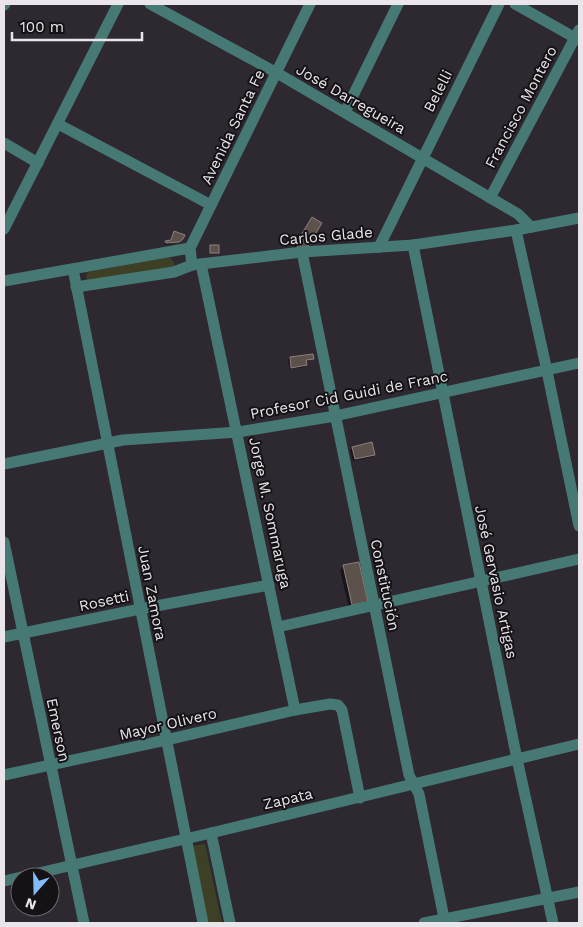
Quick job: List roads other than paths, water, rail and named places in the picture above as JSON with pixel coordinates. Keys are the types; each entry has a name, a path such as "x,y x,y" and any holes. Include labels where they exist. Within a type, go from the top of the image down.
{"street":[{"path":"4,229 118,4"},
{"name":"José Darregueira","path":"150,4 345,112 518,214 531,227"},
{"name":"Avenida Santa Fe","path":"190,248 310,4"},
{"path":"345,112 398,4"},
{"name":"Belelli","path":"379,247 499,4"},
{"path":"515,4 578,36"},
{"name":"Francisco Montero","path":"490,198 578,36"},
{"path":"58,124 211,205"},
{"path":"4,143 38,163"},
{"name":"Carlos Glade","path":"76,287 174,272 197,264 302,252 413,245 516,230 579,218"},
{"path":"516,230 548,370 579,526"},
{"name":"José Gervasio Artigas","path":"413,245 517,759 553,923"},
{"path":"4,281 190,248 197,264"},
{"name":"Constitución","path":"302,252 409,775 419,794 444,921"},
{"name":"Jorge M. Sommaruga","path":"197,264 238,432 295,710"},
{"name":"Juan Zamora","path":"73,269 203,923"},
{"name":"Profesor Cid Guidi de Franc","path":"4,464 135,438 238,432 335,416 579,364"},
{"name":"Emerson","path":"4,542 84,923"},
{"path":"278,627 579,558"},
{"name":"Rosetti","path":"4,638 140,609 269,585"},
{"name":"Mayor Olivero","path":"4,775 295,710 330,704 338,705 342,710 360,798"},
{"name":"Zapata","path":"4,880 186,838 211,834 579,744"},
{"path":"211,834 230,923"},
{"path":"424,923 444,921 579,892"}]}
